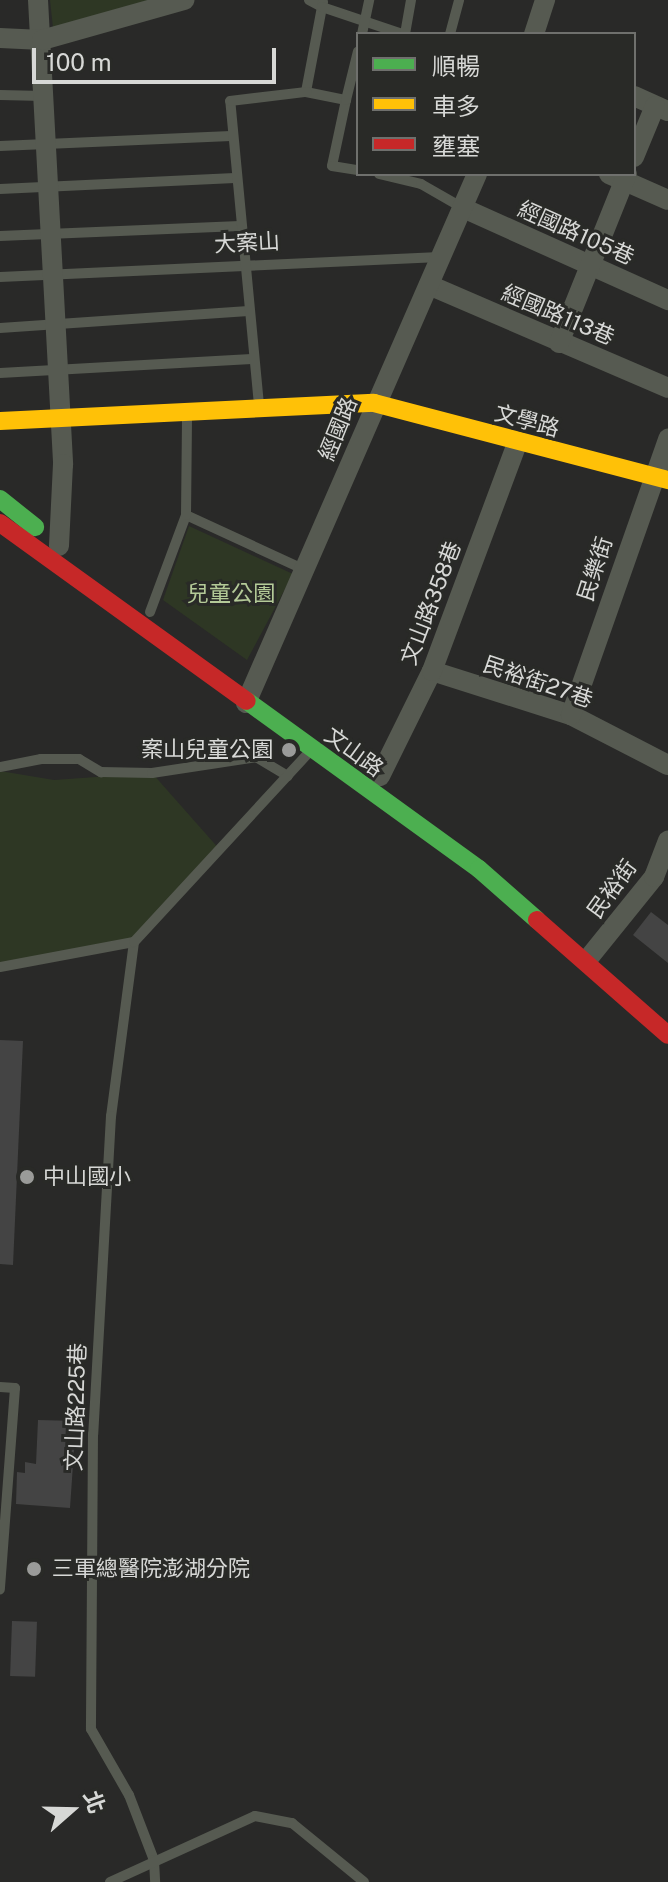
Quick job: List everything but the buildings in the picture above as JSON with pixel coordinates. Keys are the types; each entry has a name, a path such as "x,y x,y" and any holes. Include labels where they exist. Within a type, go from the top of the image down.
{"main road":[{"path":"0,421 374,403"},
{"name":"文學路","path":"374,403 517,444 659,479"},
{"name":"文山路","path":"0,499 54,554 252,696 380,776 552,906"},
{"name":"文山路","path":"0,523 150,612 252,696 311,750 596,950 668,1035"},
{"path":"645,988 668,1009"}],"street":[{"path":"38,0 60,418 54,554"},
{"path":"0,38 42,40 184,0"},
{"path":"535,32 545,0"},
{"path":"636,97 662,108 636,154"},
{"name":"經國路","path":"252,696 307,571 374,403 476,176"},
{"path":"559,343 591,266 620,176 668,200"},
{"name":"經國路105巷","path":"463,208 668,300"},
{"name":"經國路113巷","path":"429,285 668,388"},
{"name":"民樂街","path":"571,715 659,479 668,439"},
{"name":"文山路358巷","path":"380,776 432,671 517,444"},
{"name":"民裕街27巷","path":"432,671 571,715 668,765"},
{"name":"民裕街","path":"596,950 661,881 668,841"}],"lane":[{"path":"309,0 322,3 364,29 388,32"},
{"path":"364,29 369,0"},
{"path":"404,32 411,0"},
{"path":"451,32 459,0"},
{"path":"306,92 322,3"},
{"path":"356,59 332,166 356,170"},
{"path":"260,410 252,359 230,101 306,92 346,100"},
{"path":"0,95 44,96"},
{"path":"0,146 231,136"},
{"path":"396,176 422,179 463,208"},
{"path":"0,189 235,178"},
{"path":"0,236 240,226"},
{"name":"大案山","path":"0,277 442,257"},
{"path":"0,328 248,311"},
{"path":"0,373 252,359"},
{"path":"150,612 186,515 187,413"},
{"path":"186,515 307,571"},
{"path":"0,967 134,942 311,750"},
{"path":"0,767 41,759 79,759 101,772 152,773 256,757 288,776"},
{"name":"文山路225巷","path":"134,942 111,1116 93,1434 91,1729 129,1795 154,1860 155,1882"},
{"path":"0,1387 15,1388 3,1503 0,1589"},
{"path":"110,1882 255,1816 292,1823 364,1882"}],"green space":[{"path":"50,0 153,0 53,28"},
{"name":"兒童公園","path":"189,526 293,574 247,660 163,600"},
{"path":"0,771 54,780 152,773 221,851 134,942 0,968"}],"traffic: fast":[{"path":"0,499 35,527"},
{"path":"247,701 479,869 537,920"}],"traffic: slow":[{"path":"0,421 374,403 668,480"}],"traffic: jam":[{"path":"0,523 247,701"},
{"path":"537,920 668,1035"}],"place":[{"name":"案山兒童公園","path":"289,750"},
{"name":"中山國小","path":"27,1177"},
{"name":"三軍總醫院澎湖分院","path":"34,1569"}]}
